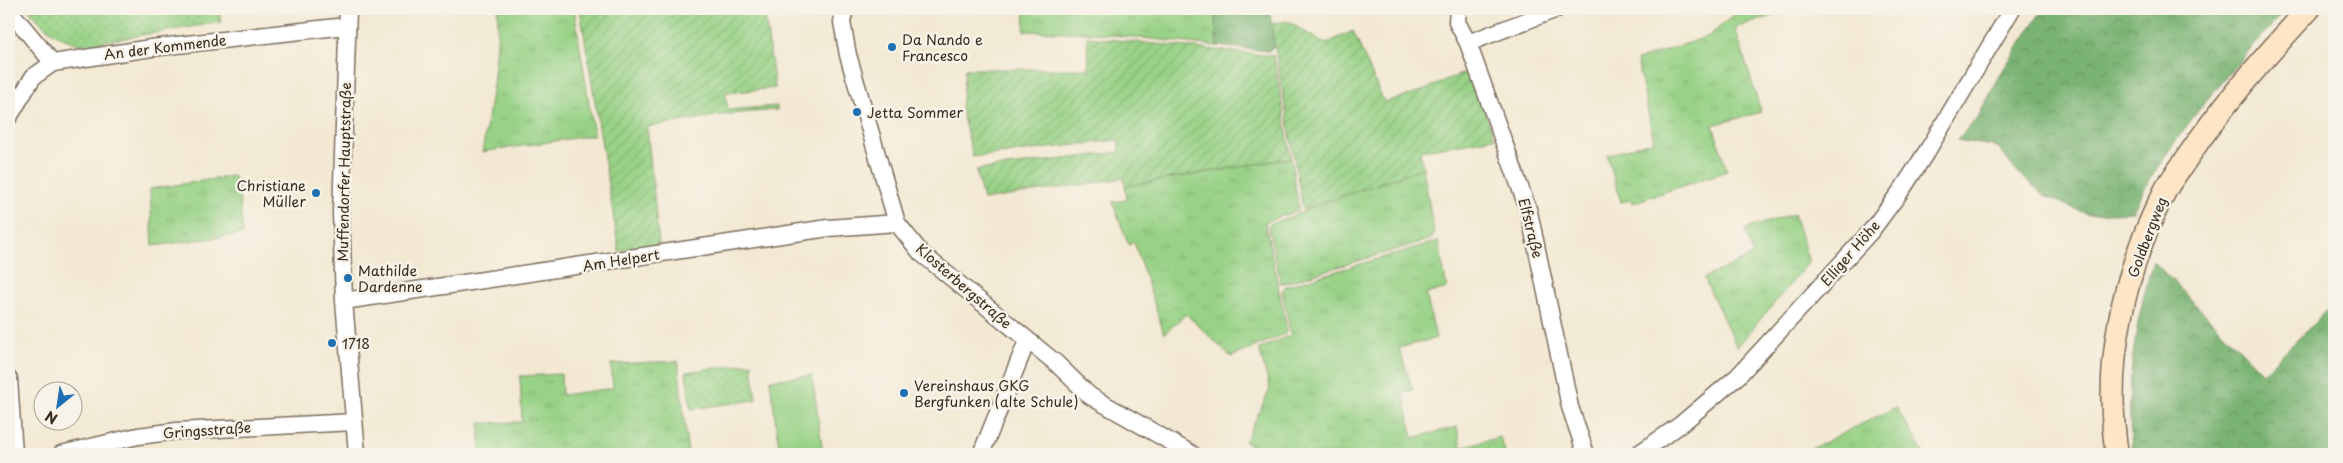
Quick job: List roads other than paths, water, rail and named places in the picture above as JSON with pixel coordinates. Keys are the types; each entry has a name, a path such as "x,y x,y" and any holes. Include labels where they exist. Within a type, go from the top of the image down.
{"street":[{"name":"Muffendorfer Hauptstraße","path":"348,9 341,213 344,301 357,454"},
{"name":"Klosterbergstraße","path":"845,9 842,22 848,55 897,223 922,253 1056,363 1090,396 1192,454"},
{"name":"Elfstraße","path":"1458,9 1457,22 1468,44 1528,212 1570,407 1586,454"},
{"path":"1468,44 1557,9"},
{"name":"Elliger Höhe","path":"1638,454 1680,425 1738,376 1871,231 1904,188 2012,9"},
{"name":"Goldbergweg","path":"2117,454 2113,432 2113,371 2122,304 2142,241 2164,192 2209,125 2309,9"},
{"path":"9,10 53,63 33,77 9,117"},
{"name":"An der Kommende","path":"53,63 151,48 346,26"},
{"name":"Am Helpert","path":"344,301 828,228 897,223"},
{"path":"981,454 1027,341"},
{"path":"9,379 14,454"},
{"name":"Gringsstraße","path":"61,454 138,436 177,431 354,422"}],"place":[{"name":"Da Nando e Francesco","path":"892,47"},
{"name":"Jetta Sommer","path":"857,112"},
{"name":"Christiane Müller","path":"316,193"},
{"name":"Mathilde Dardenne","path":"348,278"},
{"name":"1718","path":"332,343"},
{"name":"Vereinshaus GKG Bergfunken (alte Schule)","path":"904,393"}]}
